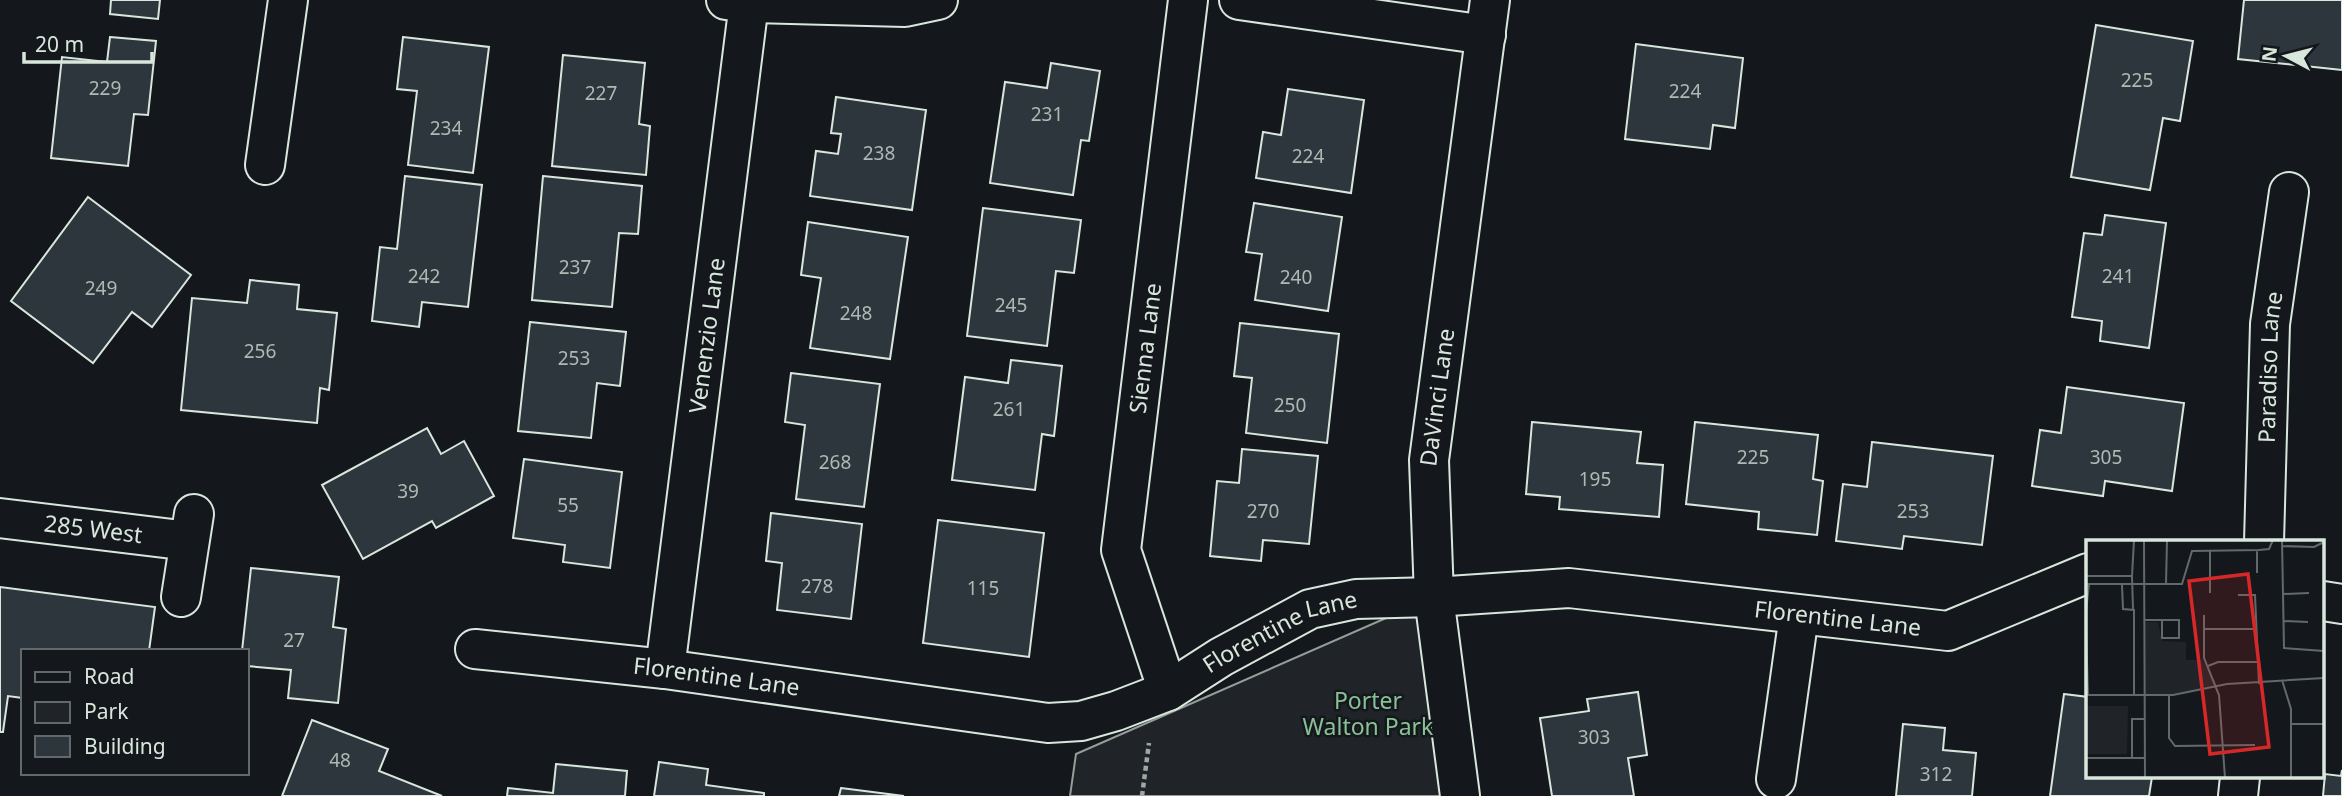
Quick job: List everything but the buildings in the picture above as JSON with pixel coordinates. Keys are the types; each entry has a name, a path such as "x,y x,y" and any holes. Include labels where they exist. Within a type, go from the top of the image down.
{"street":[{"path":"265,165 288,0"},
{"path":"738,1 905,7 938,0"},
{"name":"Sienna Lane","path":"1168,691 1121,550 1188,0"},
{"path":"1239,0 1488,18"},
{"name":"Venenzio Lane","path":"665,669 738,1"},
{"name":"DaVinci Lane","path":"1460,796 1434,597 1429,460 1488,18"},
{"name":"Paradiso Lane","path":"2264,540 2270,324 2289,192"},
{"name":"285 West","path":"0,518 191,528 181,597"},
{"name":"Florentine Lane","path":"475,649 665,669 1048,723 1081,720 1116,711 1168,691 1221,657 1310,609 1356,599 1569,588 1948,631 2086,574"},
{"path":"2324,601 2342,604"},
{"path":"1776,779 1799,615"},
{"path":"2238,796 2240,778"}],"path":[{"path":"1142,796 1149,742"}],"green space":[{"name":"Porter Walton Park","path":"1434,597 1460,796 1070,796 1076,754"}]}
